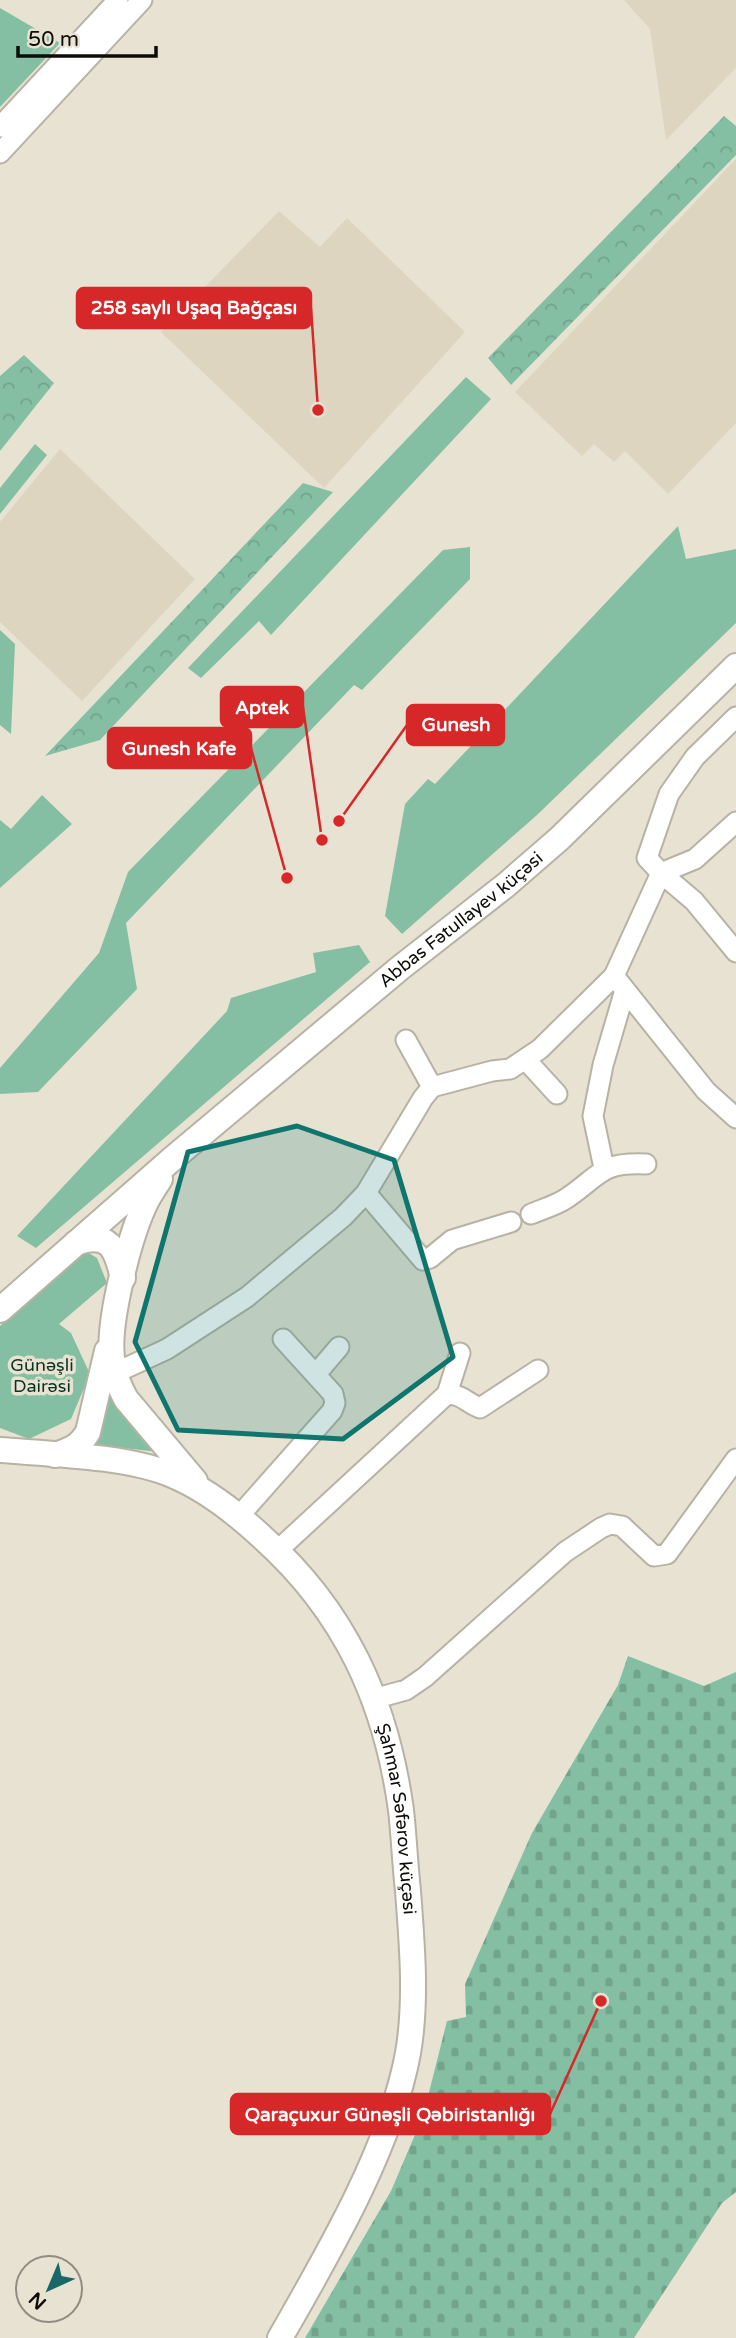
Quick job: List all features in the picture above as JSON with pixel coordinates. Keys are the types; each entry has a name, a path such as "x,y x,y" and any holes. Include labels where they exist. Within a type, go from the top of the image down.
{"main road":[{"name":"Abbas Fətullayev küçəsi","path":"0,1310 171,1160 559,839 736,666"},
{"path":"55,1455 78,1446 88,1432 133,1236 146,1202 171,1160"},
{"path":"76,1243 97,1238 106,1241 118,1257 123,1279"},
{"path":"113,1327 111,1351 116,1373 127,1399 141,1419 205,1491"},
{"name":"Şahmar Səfərov küçəsi","path":"0,1450 147,1467 205,1491 278,1550 313,1589 337,1621 356,1654 373,1699 394,1774 401,1811 412,1990 408,2054 390,2117 369,2167 313,2280 280,2338"}],"street":[{"path":"0,127 118,0"},
{"path":"0,153 142,0"},
{"path":"736,717 695,757 669,794 647,858 694,901 736,952"},
{"path":"604,1168 593,1116 620,983 661,873 695,859 736,821"},
{"path":"116,1373 167,1349 247,1297 343,1217 366,1193 432,1087 492,1070 510,1069 540,1049 620,983"},
{"path":"620,983 706,1091 736,1118"},
{"path":"406,1040 432,1087"},
{"path":"525,1059 557,1094"},
{"path":"531,1214 565,1200 604,1168 624,1163 646,1164"},
{"path":"366,1193 423,1260 430,1258 452,1240 511,1222"},
{"path":"239,1516 332,1411 335,1403 333,1394 283,1339"},
{"path":"316,1374 339,1347"},
{"path":"278,1550 447,1394 460,1353"},
{"path":"447,1394 460,1395 480,1408 538,1370"},
{"path":"373,1699 406,1690 425,1677 565,1552 601,1528 610,1524 622,1526 654,1556 667,1554 736,1459"}],"highlighted area":[{"path":"297,1126 394,1160 453,1357 343,1439 178,1430 135,1342 188,1152"}],"shaded area":[{"path":"624,0 736,0 736,68 666,140 650,29"},
{"path":"736,159 736,423 668,494 625,451 614,462 594,444 582,456 515,392"},
{"path":"279,211 320,247 347,218 465,332 324,488 161,332"},
{"path":"60,449 195,579 82,701 0,622 0,522"}],"green space":[{"path":"0,8 60,43 0,107"},
{"path":"724,116 736,126 736,155 511,385 488,358"},
{"path":"24,355 54,383 0,451 0,376"},
{"path":"466,377 491,399 271,635 259,621 201,678 188,668"},
{"path":"35,444 47,455 0,514 0,488"},
{"path":"303,483 333,492 100,740 45,756"},
{"path":"678,526 686,559 736,549 736,623 537,815 402,934 385,916 405,804 428,779 435,784"},
{"path":"470,547 470,579 362,690 354,685 126,923 137,989 38,1092 0,1094 0,1068 99,953 128,872 443,550"},
{"path":"0,630 15,644 11,734 0,725"},
{"path":"42,795 72,824 0,888 0,820 11,829"},
{"path":"359,945 370,962 36,1248 17,1236 227,1011 231,998 316,972 313,953"},
{"name":"Günəşli Dairəsi","path":"85,1251 97,1258 107,1283 59,1324 71,1333 90,1374 71,1419 29,1439 0,1428 0,1326"},
{"path":"107,1384 129,1421 159,1452 96,1445"},
{"path":"628,1656 704,1686 736,1672 736,2192 722,2203 634,2338 305,2338 391,2191 423,2116 447,2021 466,2017 465,1984 532,1833 618,1685"}],"place":[{"name":"258 saylı Uşaq Bağçası","path":"318,410"},
{"name":"Gunesh","path":"339,821"},
{"name":"Aptek","path":"322,840"},
{"name":"Gunesh Kafe","path":"287,878"},
{"name":"Qaraçuxur Günəşli Qəbiristanlığı","path":"601,2001"}]}
